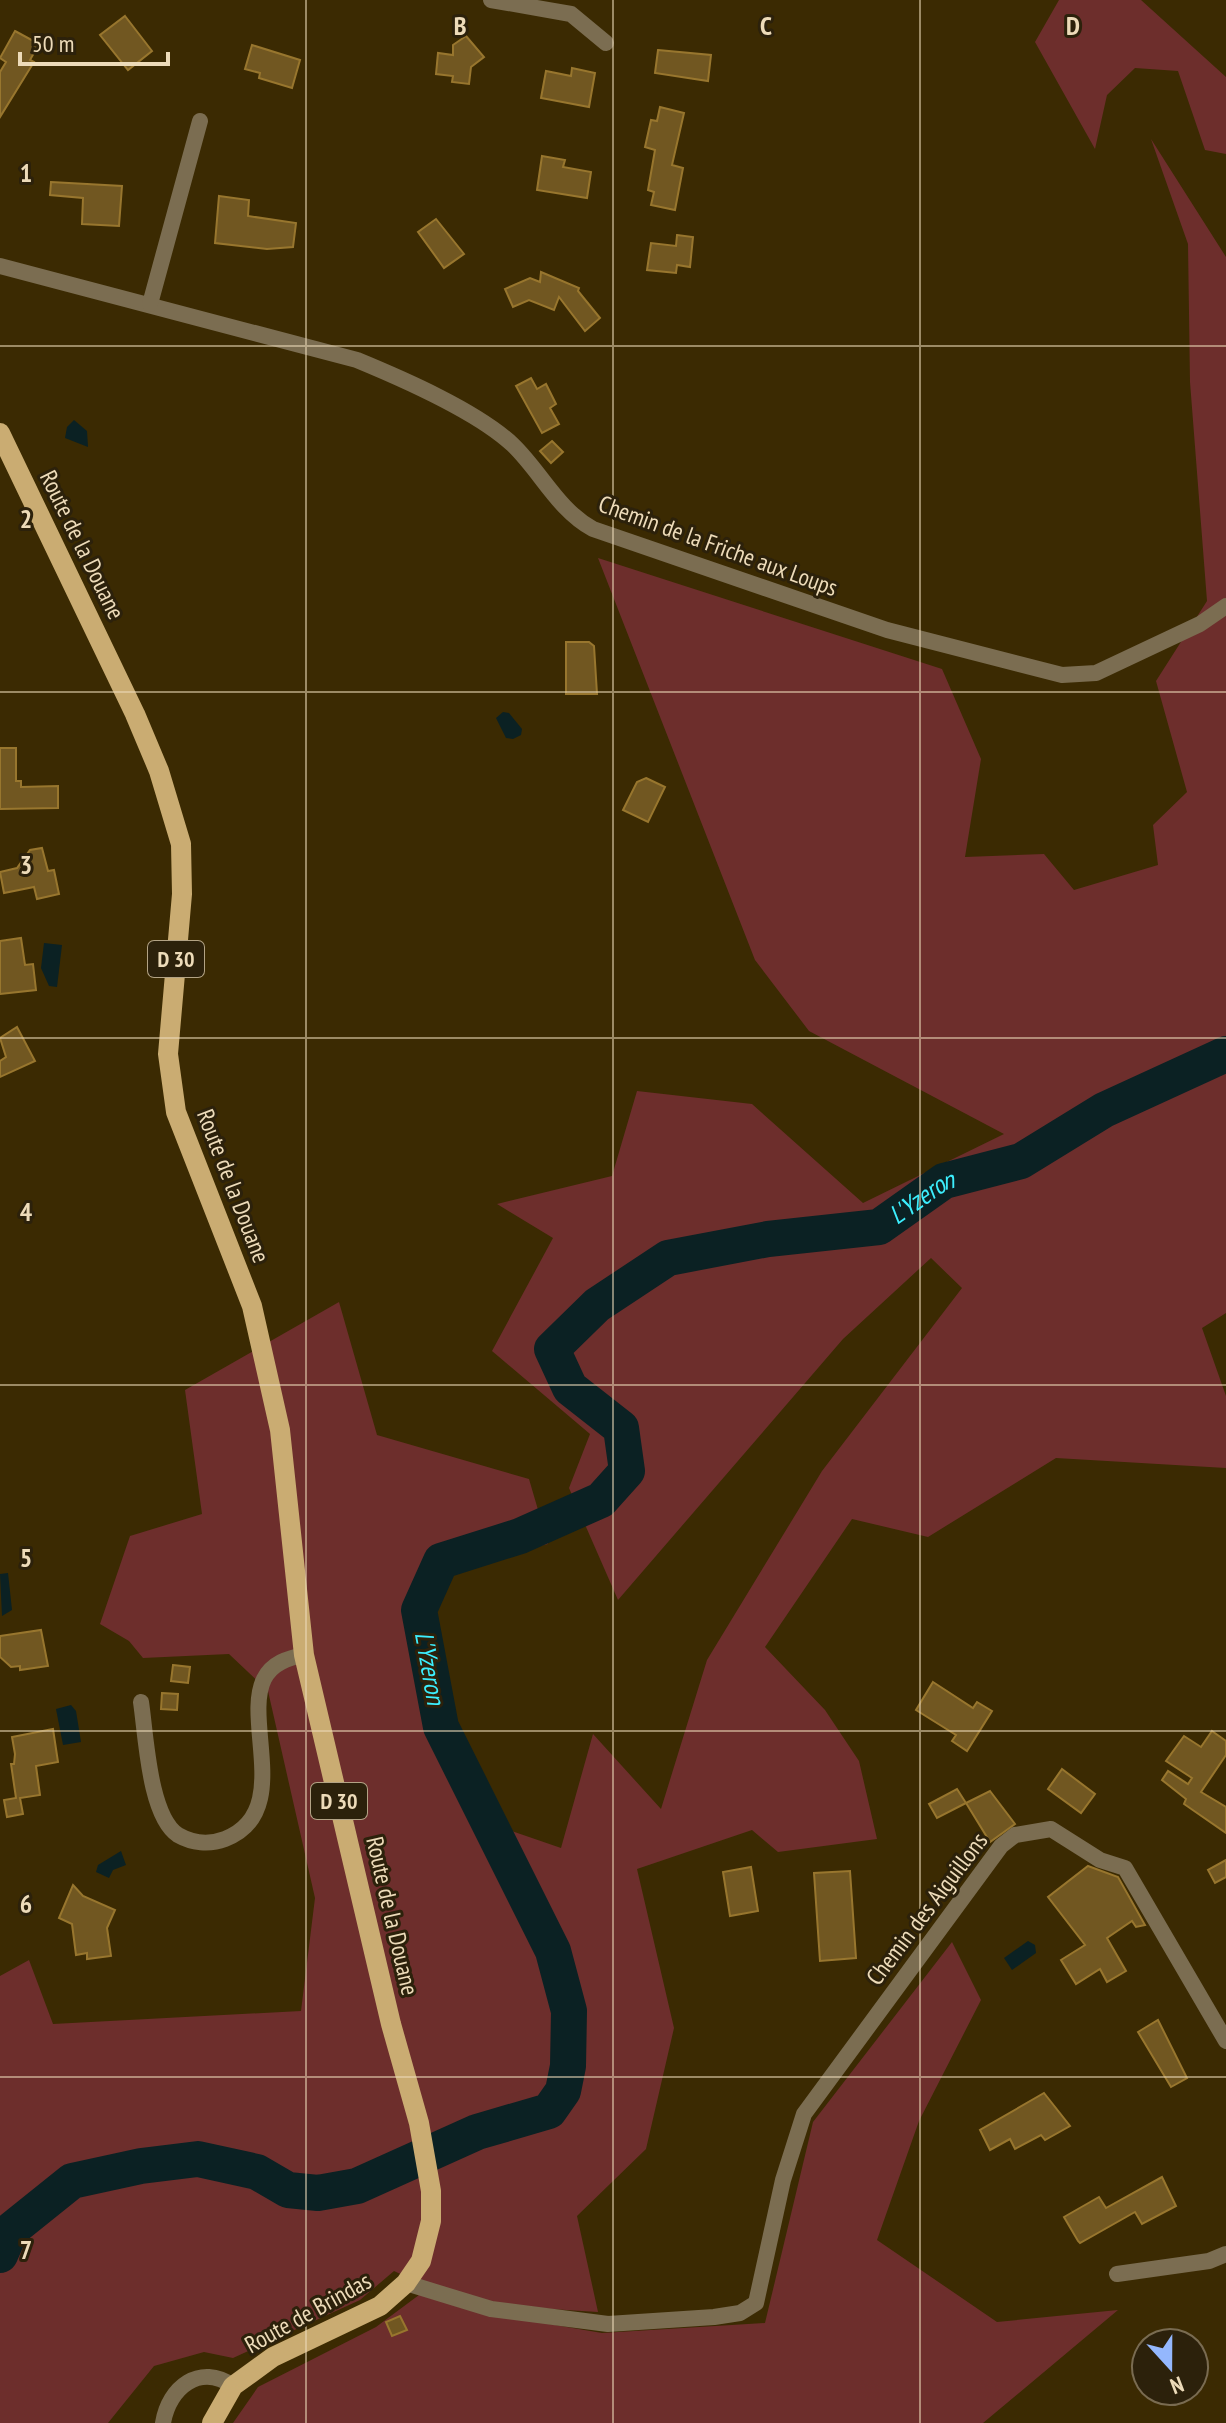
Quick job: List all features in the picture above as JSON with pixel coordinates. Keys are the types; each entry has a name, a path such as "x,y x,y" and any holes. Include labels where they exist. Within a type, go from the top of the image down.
{"main road":[{"name":"Route de la Douane","path":"0,433 135,714 159,771 181,844 182,894 168,1054 176,1112 252,1306 280,1430 304,1655 428,2169 431,2221 421,2261 406,2283"},
{"name":"Route de Brindas","path":"212,2423 233,2386 273,2357 380,2306 406,2283"}],"street":[{"path":"491,0 571,14 606,43"},
{"path":"150,304 200,121"},
{"name":"Chemin de la Friche aux Loups","path":"0,266 336,354 393,375 511,443 576,520 593,529 887,630 1062,675 1084,674 1096,673 1200,624 1226,606"},
{"path":"141,1702 158,1806 170,1830 187,1840 215,1843 242,1833 258,1808 263,1753 260,1703 263,1680 276,1664 304,1655"},
{"name":"Chemin des Aiguillons","path":"406,2283 491,2309 608,2324 714,2317 740,2313 756,2303 783,2180 804,2114 970,1884 1001,1846 1015,1835 1033,1829 1051,1829 1100,1860 1125,1868 1226,2041"},
{"path":"1117,2274 1209,2261 1226,2254"},
{"name":"Route de Brindas","path":"163,2423 170,2395 185,2382 207,2375 233,2386"}],"shaded area":[{"path":"1059,0 1141,0 1226,77 1226,154 1205,150 1178,71 1135,68 1107,95 1095,149 1035,42"},
{"path":"1151,139 1226,257 1226,1313 1202,1328 1226,1396 1226,1468 1056,1458 928,1537 852,1519 765,1647 825,1710 859,1761 877,1839 778,1852 752,1830 637,1869 674,2028 646,2149 577,2216 598,2312 519,2306 470,2298 394,2271 360,2300 233,2358 204,2352 154,2366 108,2423 0,2423 0,1976 29,1960 53,2024 301,2011 315,1898 268,1691 229,1654 143,1658 129,1641 100,1624 130,1536 202,1514 185,1390 339,1302 377,1435 529,1479 548,1544 448,1569 429,1609 449,1718 500,1827 561,1848 593,1734 661,1809 707,1660 822,1471 962,1288 931,1258 843,1339 618,1600 569,1488 590,1434 492,1351 553,1238 497,1204 612,1176 637,1091 752,1104 863,1203 1004,1134 809,1031 755,960 598,558 942,669 981,759 965,857 1044,854 1074,890 1158,865 1153,825 1187,792 1156,681 1207,601 1190,382 1188,244"},
{"path":"952,1942 981,2000 919,2121 877,2240 997,2322 1118,2310 983,2423 233,2423 258,2387 376,2327 423,2292 491,2314 602,2333 765,2323 813,2122"}],"water":[{"path":"74,420 87,431 88,447 65,438 67,427"},
{"path":"503,712 509,713 522,729 521,735 506,738 496,718"},
{"path":"44,943 62,945 57,987 49,986 41,968"},
{"path":"8,1573 12,1610 2,1616 0,1574"},
{"path":"71,1705 76,1711 81,1742 63,1745 56,1709"},
{"path":"121,1851 126,1865 113,1870 109,1878 96,1872 98,1865"},
{"path":"1028,1941 1035,1945 1036,1953 1012,1970 1004,1958"}],"building":[{"path":"125,16 152,51 128,70 100,35"},
{"path":"15,31 39,44 30,60 34,62 0,117 0,72 6,62 0,58"},
{"path":"466,36 484,57 471,67 469,84 452,82 453,76 436,74 438,53 453,55 453,45"},
{"path":"252,45 300,60 292,88 259,78 260,73 245,69"},
{"path":"658,50 711,55 708,81 655,73"},
{"path":"572,68 595,73 589,107 541,98 546,71 571,76"},
{"path":"660,107 684,113 672,165 683,168 675,210 651,205 654,192 648,190 655,150 645,147 651,120 657,121"},
{"path":"542,156 565,160 563,167 591,172 587,198 537,190"},
{"path":"51,182 122,186 119,226 82,224 83,198 50,195"},
{"path":"219,196 249,200 248,216 296,223 293,247 267,249 215,243"},
{"path":"436,219 464,254 444,268 418,232"},
{"path":"677,235 693,237 690,267 677,265 676,273 647,270 651,243 676,246"},
{"path":"541,272 579,288 578,291 600,318 585,331 559,297 554,310 529,300 513,307 505,289 530,278 540,282"},
{"path":"531,378 537,389 546,384 556,404 550,408 559,424 542,433 516,386"},
{"path":"552,441 563,452 551,463 540,451"},
{"path":"566,642 589,642 594,646 597,694 566,694"},
{"path":"0,748 16,748 16,781 21,781 21,787 58,786 58,808 0,809"},
{"path":"646,778 665,787 648,822 623,810 637,782"},
{"path":"42,848 48,871 54,870 59,894 37,899 34,887 4,893 0,872 17,868 30,850"},
{"path":"21,938 25,965 33,964 36,990 0,994 0,941"},
{"path":"17,1027 35,1061 0,1077 0,1061 6,1057 0,1038"},
{"path":"41,1630 48,1666 20,1670 20,1666 11,1667 0,1657 0,1636"},
{"path":"173,1665 190,1667 188,1683 171,1681"},
{"path":"933,1682 973,1708 977,1702 992,1711 967,1751 952,1741 956,1735 916,1710"},
{"path":"162,1693 178,1694 177,1710 161,1709"},
{"path":"53,1729 58,1762 36,1766 40,1795 20,1798 23,1814 7,1817 4,1800 16,1798 11,1764 14,1764 15,1754 12,1737"},
{"path":"1212,1731 1226,1741 1226,1755 1201,1792 1226,1807 1226,1833 1184,1804 1186,1799 1162,1780 1168,1771 1188,1784 1192,1778 1166,1761 1184,1736 1201,1747"},
{"path":"1062,1769 1095,1794 1081,1813 1048,1789"},
{"path":"957,1789 966,1803 937,1818 929,1804"},
{"path":"990,1791 1015,1824 990,1842 966,1803"},
{"path":"1226,1860 1226,1877 1215,1883 1208,1870"},
{"path":"1088,1866 1118,1877 1145,1925 1136,1927 1132,1921 1107,1938 1126,1971 1107,1982 1100,1969 1076,1984 1061,1960 1085,1945 1048,1897"},
{"path":"751,1867 758,1911 730,1916 723,1872"},
{"path":"850,1871 856,1958 820,1961 814,1873"},
{"path":"73,1885 83,1896 115,1910 107,1928 111,1956 87,1959 87,1953 76,1955 72,1924 59,1918"},
{"path":"1158,2020 1187,2078 1171,2087 1138,2032"},
{"path":"1044,2093 1070,2126 1045,2140 1041,2135 1015,2149 1010,2139 990,2150 980,2130"},
{"path":"1162,2177 1176,2206 1142,2224 1135,2212 1080,2243 1064,2217 1099,2197 1106,2208"},
{"path":"400,2316 407,2330 392,2336 386,2322"}],"waterway":[{"name":"L'Yzeron","path":"0,2255 11,2230 72,2181 141,2166 198,2159 257,2172 288,2190 318,2193 357,2186 477,2132 549,2111 563,2091 568,2066 569,2011 553,1951 441,1727 419,1610 441,1561 520,1536 601,1500 627,1471 621,1428 570,1388 552,1349 597,1305 668,1258 768,1239 879,1227 944,1181 1021,1161 1104,1110 1226,1054"}]}
